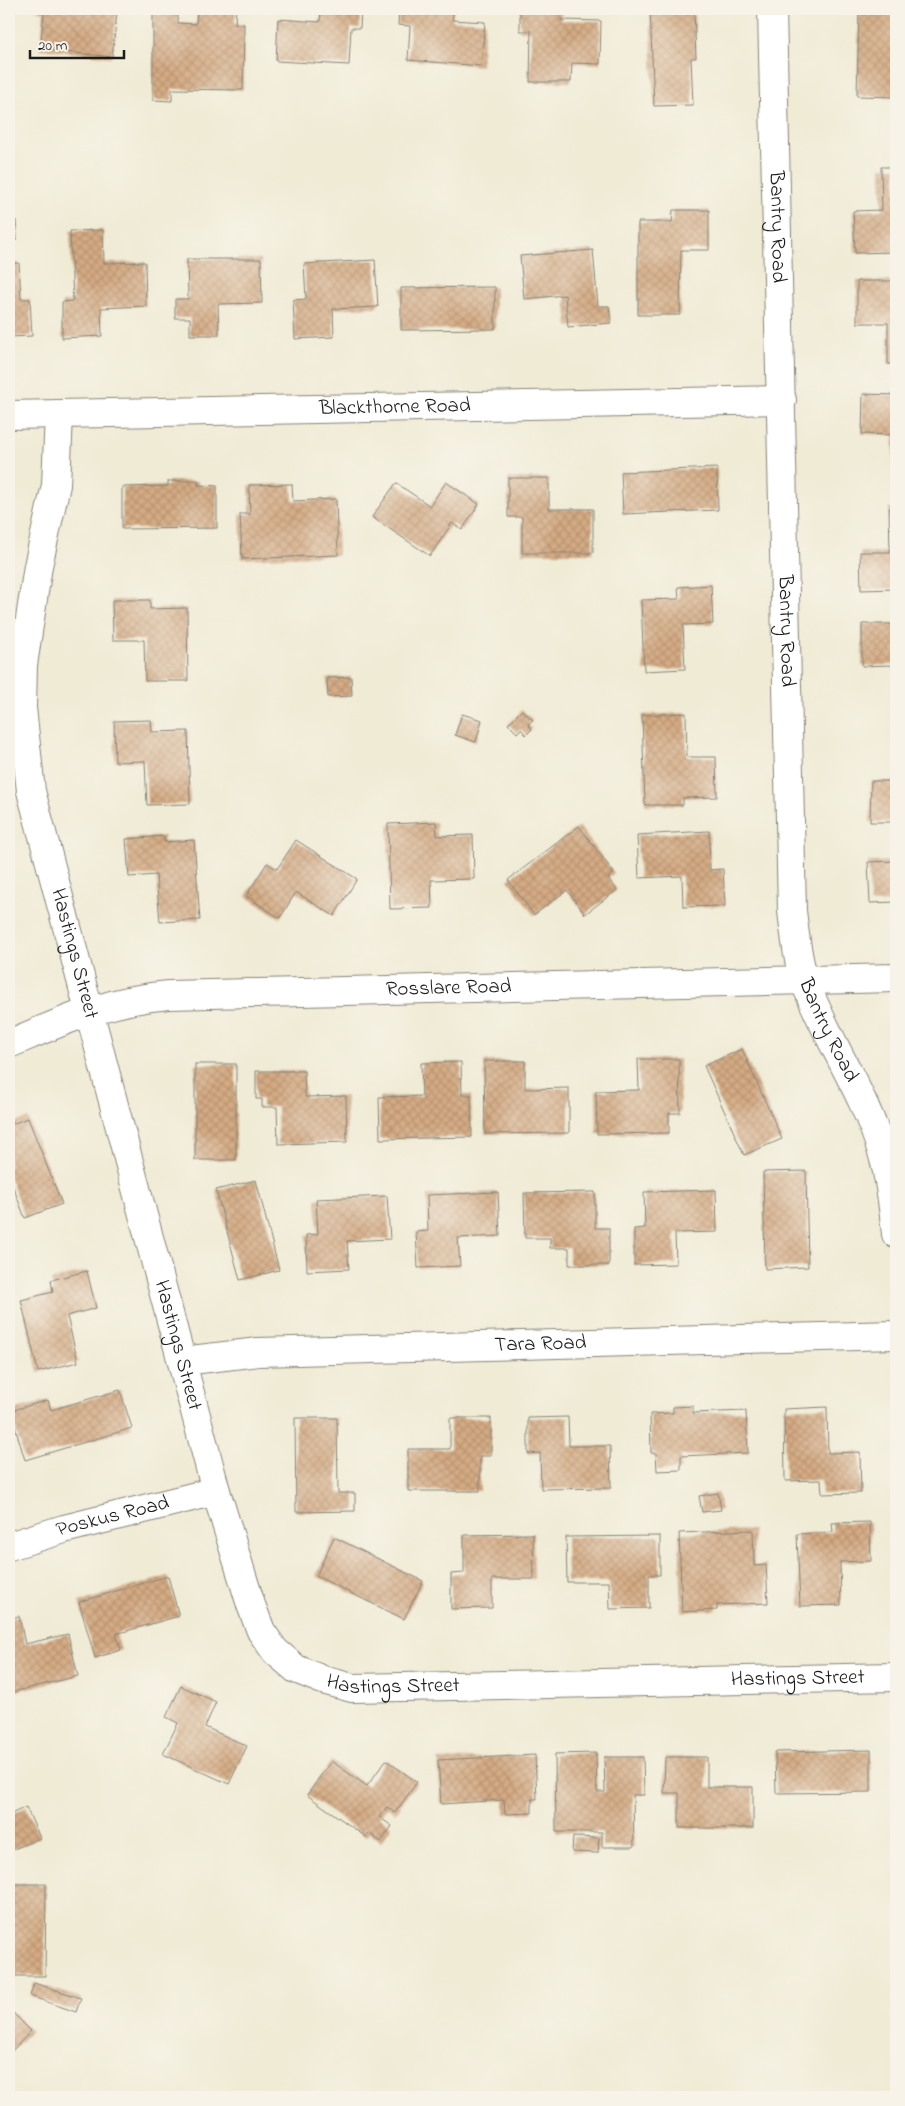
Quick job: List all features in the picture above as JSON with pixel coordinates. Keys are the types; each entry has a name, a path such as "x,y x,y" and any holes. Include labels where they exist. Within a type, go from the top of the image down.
{"street":[{"name":"Bantry Road","path":"772,9 792,911 796,943 805,980 871,1122 882,1151 890,1181 896,1234"},
{"name":"Blackthorne Road","path":"9,415 782,400"},
{"name":"Hastings Street","path":"60,414 56,485 28,624 23,665 22,708 33,800 216,1491 251,1606 261,1631 275,1651 296,1669 323,1680 352,1688 384,1689 896,1677"},
{"name":"Rosslare Road","path":"9,1044 89,1010 116,1002 169,995 896,978"},
{"name":"Tara Road","path":"183,1361 258,1352 896,1335"},
{"name":"Poskus Road","path":"9,1546 64,1529 216,1491"}],"building":[{"path":"33,9 75,9 117,13 112,57 40,49 44,12"},
{"path":"197,9 236,9 235,24 244,24 243,90 172,89 172,101 153,100 153,12 178,12 178,23 196,24"},
{"path":"321,9 361,9 360,28 351,28 349,65 276,61 278,19 320,22"},
{"path":"399,9 454,9 452,20 485,22 481,66 408,60 410,26 398,25"},
{"path":"520,9 562,9 561,20 601,21 600,64 572,63 571,82 530,82 531,31 520,31"},
{"path":"650,9 694,9 696,58 691,58 693,105 654,106"},
{"path":"859,9 896,9 896,97 857,96"},
{"path":"881,167 896,167 896,252 855,253 853,211 882,210"},
{"path":"673,210 709,210 709,250 681,250 680,315 638,315 638,222 672,222"},
{"path":"16,220 17,240 9,240 9,221"},
{"path":"103,230 104,263 145,262 146,306 101,308 102,336 62,338 62,302 73,301 70,231"},
{"path":"593,250 598,306 609,306 611,323 568,327 565,295 524,299 520,256"},
{"path":"187,259 261,259 262,303 218,304 219,335 190,335 190,318 175,318 175,299 188,299"},
{"path":"375,260 378,307 333,309 334,337 295,339 293,300 306,299 304,264"},
{"path":"9,263 19,263 21,299 30,299 32,336 9,337"},
{"path":"857,281 893,281 893,291 896,291 896,364 888,364 888,323 857,323"},
{"path":"495,287 495,329 401,330 401,288"},
{"path":"863,394 896,395 896,477 893,477 894,435 862,434"},
{"path":"717,468 718,510 623,514 621,472"},
{"path":"508,478 549,478 549,509 593,509 593,553 522,553 522,517 508,517"},
{"path":"168,481 198,481 198,485 217,486 217,528 122,529 122,487 168,486"},
{"path":"446,482 479,504 462,530 452,523 430,556 372,517 396,483 430,506"},
{"path":"292,484 293,501 336,499 338,555 242,559 240,514 250,514 249,485"},
{"path":"889,508 896,508 896,589 861,590 860,552 890,552"},
{"path":"711,585 713,624 683,625 685,669 644,671 641,600 679,599 678,587"},
{"path":"112,600 150,600 150,609 187,608 188,681 145,681 144,640 113,640"},
{"path":"862,624 896,624 896,694 894,665 862,666"},
{"path":"351,677 352,696 328,697 327,678"},
{"path":"522,710 533,720 528,724 532,729 526,735 521,729 517,733 508,724"},
{"path":"686,713 687,757 716,757 717,797 683,798 683,805 645,805 642,715"},
{"path":"462,714 482,720 476,742 455,735"},
{"path":"151,720 152,732 188,731 190,804 147,805 145,761 115,762 114,721"},
{"path":"871,781 896,781 896,822 870,822"},
{"path":"436,822 437,836 473,835 474,879 431,880 432,908 390,909 388,824"},
{"path":"579,826 614,873 608,878 617,890 585,914 567,890 534,915 508,880"},
{"path":"709,831 710,870 723,869 725,906 683,907 682,876 639,878 637,835"},
{"path":"164,836 164,842 194,840 200,920 160,922 156,875 129,877 126,839"},
{"path":"296,840 357,879 334,916 296,892 280,918 246,896 267,863 277,869"},
{"path":"896,861 896,902 870,903 868,862"},
{"path":"742,1049 782,1139 744,1155 704,1066"},
{"path":"638,1059 679,1059 680,1113 669,1113 669,1133 597,1134 596,1091 639,1090"},
{"path":"484,1061 525,1061 525,1089 569,1088 569,1133 485,1134"},
{"path":"461,1062 462,1095 471,1095 472,1137 380,1139 379,1097 422,1096 421,1063"},
{"path":"195,1064 236,1064 236,1160 195,1160"},
{"path":"256,1071 304,1071 305,1097 346,1096 347,1142 278,1144 277,1107 262,1107 262,1099 256,1099"},
{"path":"28,1118 62,1204 25,1218 9,1176 9,1125"},
{"path":"806,1171 808,1267 765,1269 763,1172"},
{"path":"256,1180 279,1270 240,1280 216,1190"},
{"path":"716,1190 717,1232 675,1233 676,1264 634,1265 634,1229 645,1228 644,1192"},
{"path":"498,1192 500,1236 458,1238 460,1266 418,1268 416,1232 428,1231 427,1195"},
{"path":"595,1192 595,1228 609,1228 609,1265 569,1265 569,1248 550,1248 550,1238 525,1238 524,1193"},
{"path":"387,1196 390,1239 347,1241 349,1269 307,1271 306,1235 318,1234 316,1199"},
{"path":"87,1271 96,1308 67,1316 78,1362 38,1372 21,1300 53,1292 51,1280"},
{"path":"120,1390 132,1428 25,1460 10,1411 48,1400 51,1410"},
{"path":"693,1406 693,1413 746,1411 748,1453 681,1456 681,1470 657,1471 656,1453 651,1453 650,1414 673,1413 673,1407"},
{"path":"827,1407 828,1453 860,1452 861,1493 822,1494 821,1480 785,1481 784,1409"},
{"path":"568,1417 569,1446 610,1446 611,1488 541,1489 540,1453 528,1454 528,1418"},
{"path":"295,1418 337,1418 338,1493 355,1493 355,1511 296,1512"},
{"path":"450,1418 491,1418 491,1456 480,1456 480,1491 408,1491 408,1449 450,1449"},
{"path":"718,1493 721,1510 702,1512 699,1496"},
{"path":"870,1522 871,1561 840,1562 841,1605 800,1606 797,1534 833,1532 832,1523"},
{"path":"753,1530 754,1566 766,1565 768,1603 717,1605 717,1610 682,1612 679,1533"},
{"path":"533,1534 534,1579 492,1579 492,1608 451,1609 451,1574 464,1573 464,1535"},
{"path":"660,1536 660,1575 649,1575 649,1608 610,1609 609,1582 567,1582 566,1537"},
{"path":"334,1537 423,1581 404,1619 316,1576"},
{"path":"168,1576 179,1616 116,1634 121,1650 95,1658 79,1602"},
{"path":"19,1616 25,1644 68,1634 78,1676 9,1693 9,1619"},
{"path":"181,1686 216,1702 205,1727 247,1746 229,1784 163,1754 178,1723 166,1717"},
{"path":"871,1750 871,1792 776,1793 775,1752"},
{"path":"596,1753 597,1792 605,1792 604,1757 643,1757 644,1795 633,1795 634,1847 602,1847 602,1832 556,1832 555,1754"},
{"path":"535,1755 537,1799 532,1799 532,1813 505,1814 504,1800 441,1804 438,1760"},
{"path":"665,1757 707,1757 707,1787 753,1787 753,1828 679,1828 679,1793 664,1793"},
{"path":"386,1760 417,1782 395,1813 387,1807 379,1817 392,1826 381,1842 369,1833 366,1837 307,1795 331,1761 367,1786"},
{"path":"26,1807 40,1838 9,1851 9,1815"},
{"path":"573,1837 599,1838 598,1853 572,1852"},
{"path":"9,1884 46,1884 45,1976 9,1976"},
{"path":"34,1983 81,1998 76,2012 30,1996"},
{"path":"9,2009 31,2031 9,2054"}]}
